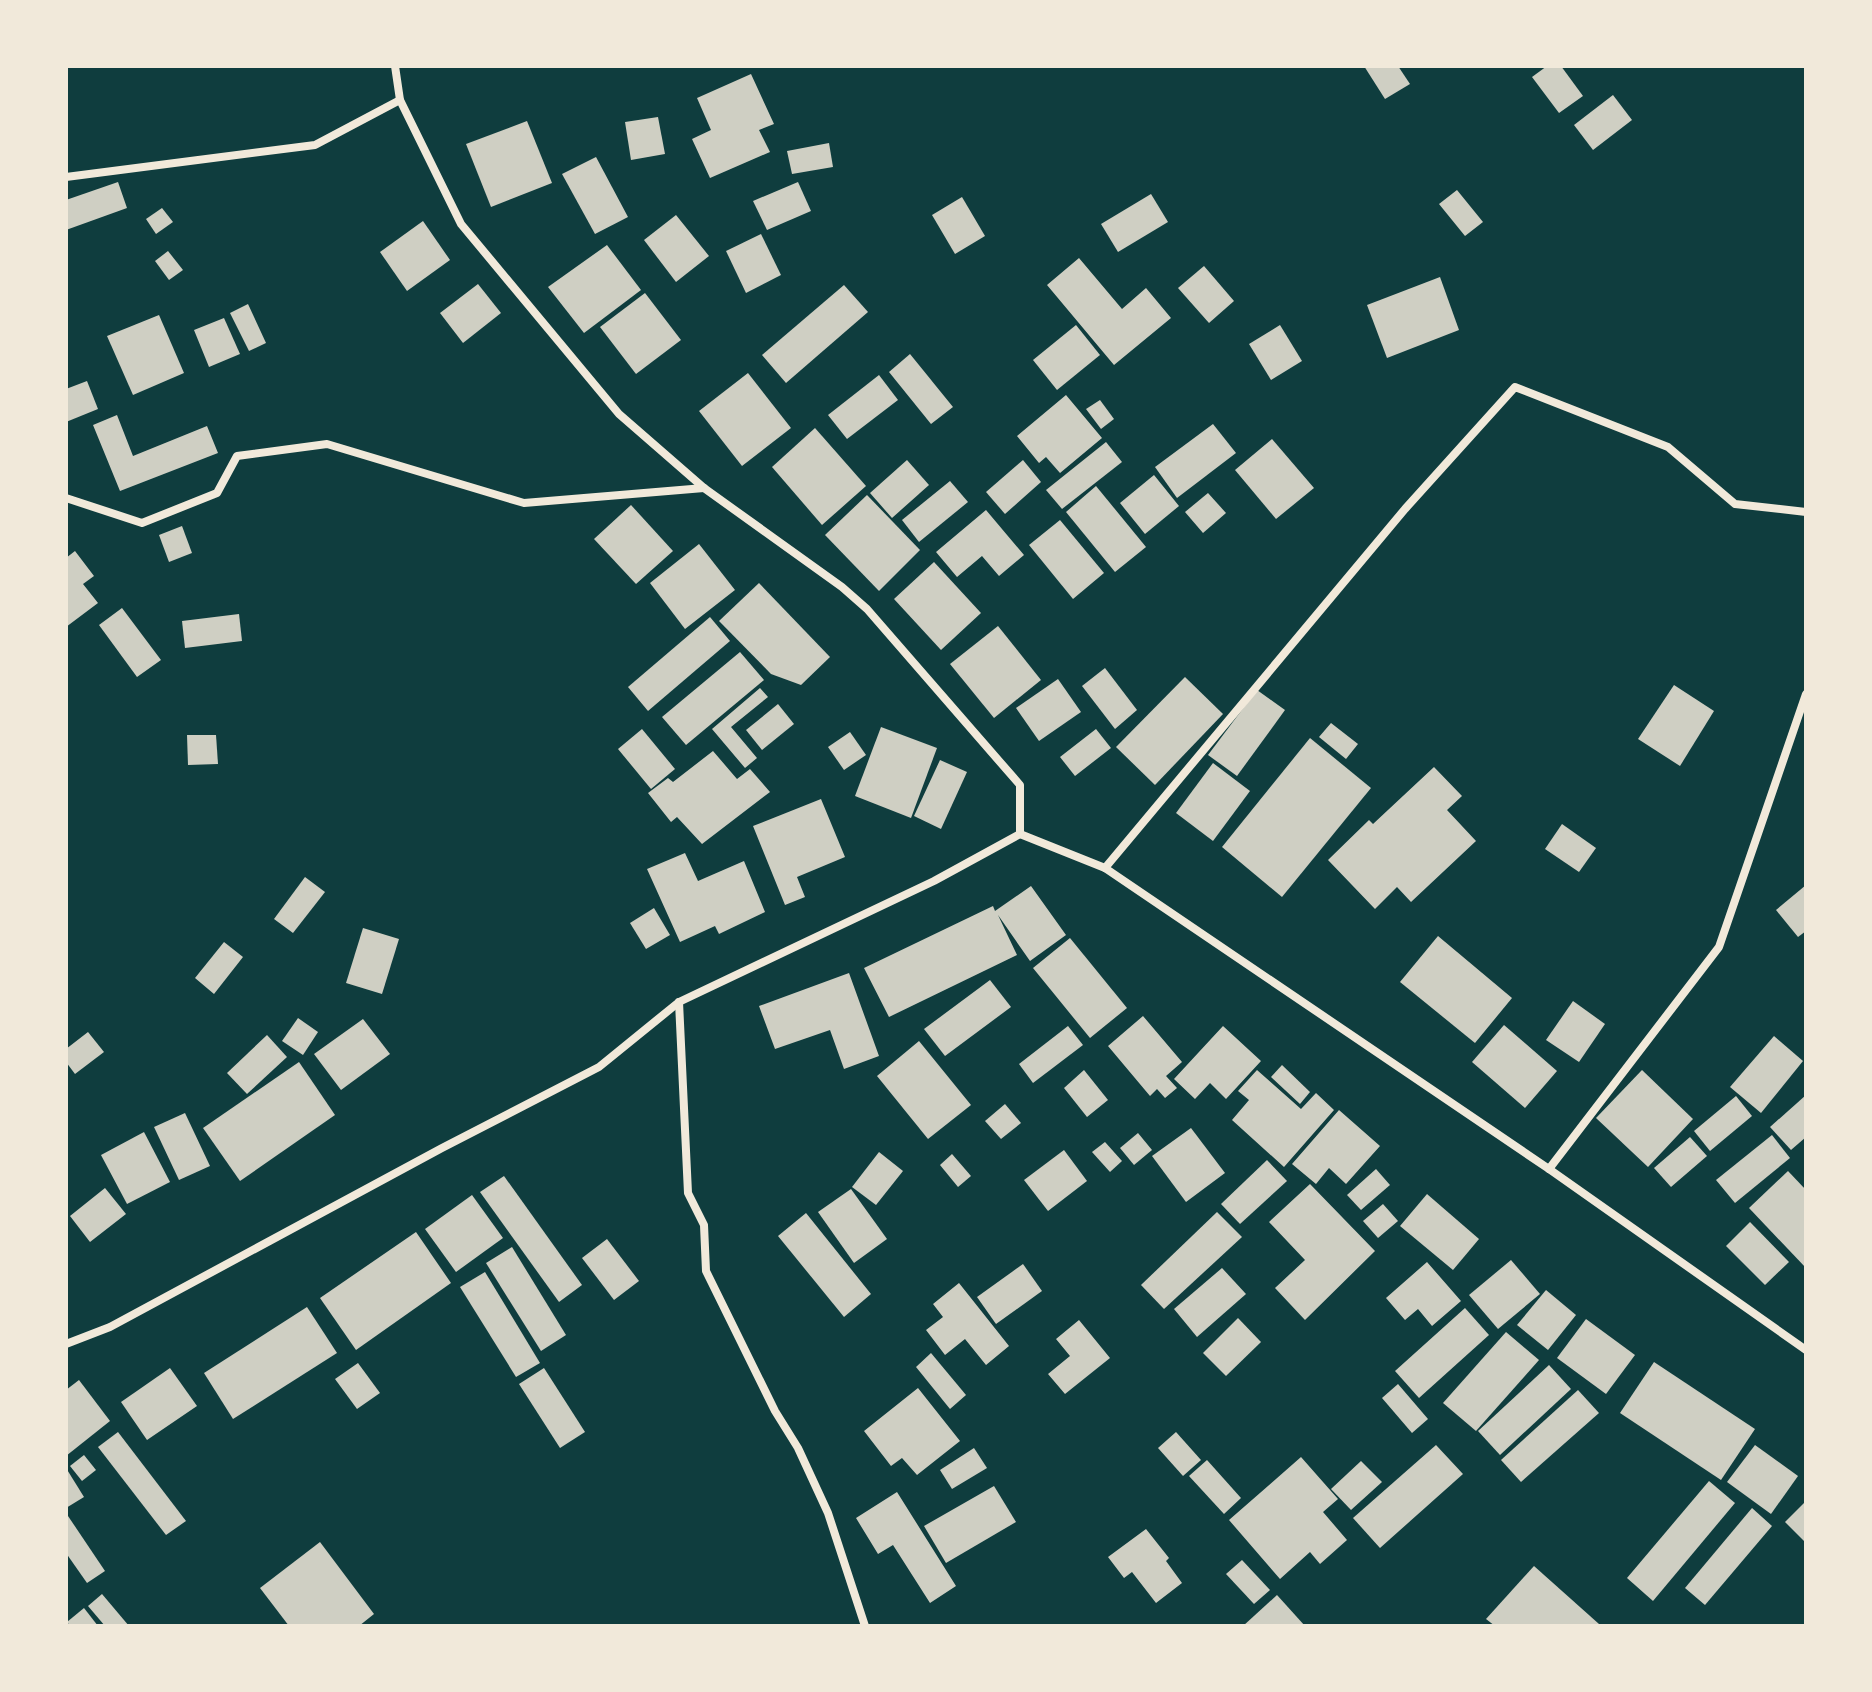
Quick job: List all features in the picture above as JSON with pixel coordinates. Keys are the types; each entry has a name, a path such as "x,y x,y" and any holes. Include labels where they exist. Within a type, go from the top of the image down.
{"street":[{"path":"395,66 400,100 461,224 619,414 704,488 842,587 867,609 1020,785 1020,834"},
{"path":"66,177 315,145 400,100"},
{"path":"1105,868 1405,509 1515,387 1668,447 1735,504 1806,512"},
{"path":"66,498 142,523 217,493 237,456 327,444 524,503 704,488"},
{"path":"1549,1169 1719,947 1806,694"},
{"path":"1020,834 1105,868 1549,1169 1806,1350"},
{"path":"66,1344 110,1327 599,1067 679,1002 934,881 1020,834"},
{"path":"679,1002 688,1193 704,1225 706,1271 775,1411 798,1448 828,1513 865,1626"}],"building":[{"path":"1364,66 1398,66 1410,84 1385,99"},
{"path":"1547,66 1561,66 1583,96 1559,113 1532,77"},
{"path":"751,74 774,124 759,130 770,152 710,178 692,139 711,130 697,98"},
{"path":"1613,95 1632,120 1593,150 1574,125"},
{"path":"658,117 665,154 631,160 625,122"},
{"path":"527,121 552,183 491,207 466,144"},
{"path":"829,143 833,167 792,174 787,151"},
{"path":"596,157 628,217 595,234 562,174"},
{"path":"118,182 127,208 66,230 66,200"},
{"path":"798,182 811,211 767,230 753,201"},
{"path":"1457,190 1483,222 1465,236 1439,204"},
{"path":"1151,194 1168,222 1118,252 1101,224"},
{"path":"962,197 985,236 955,254 932,215"},
{"path":"162,208 173,222 156,234 146,219"},
{"path":"676,215 709,256 676,282 644,240"},
{"path":"423,221 450,260 407,291 380,252"},
{"path":"761,234 781,275 746,293 726,251"},
{"path":"607,245 641,290 584,333 548,287"},
{"path":"168,251 183,270 169,280 155,261"},
{"path":"1079,258 1122,309 1146,288 1171,318 1114,365 1047,285"},
{"path":"1204,266 1234,301 1209,323 1178,288"},
{"path":"1440,277 1459,330 1387,358 1367,305"},
{"path":"478,284 501,313 463,343 440,313"},
{"path":"844,285 868,312 786,383 762,355"},
{"path":"645,293 681,340 636,374 600,327"},
{"path":"248,304 266,343 249,351 230,313"},
{"path":"159,315 184,373 133,395 107,336"},
{"path":"224,318 240,354 209,367 194,330"},
{"path":"1076,325 1100,355 1057,390 1033,360"},
{"path":"1280,325 1302,361 1271,380 1249,344"},
{"path":"910,354 953,407 931,424 889,372"},
{"path":"748,373 791,428 742,466 699,411"},
{"path":"879,375 898,400 847,439 828,415"},
{"path":"87,381 98,409 66,422 66,389"},
{"path":"1066,395 1102,438 1060,473 1046,457 1039,463 1017,436"},
{"path":"1100,400 1114,419 1101,429 1086,409"},
{"path":"117,415 133,456 207,426 218,453 120,491 93,425"},
{"path":"1213,424 1236,453 1177,498 1155,467"},
{"path":"815,428 866,486 822,525 772,467"},
{"path":"1272,439 1314,488 1276,519 1235,470"},
{"path":"1106,442 1122,462 1062,509 1046,490"},
{"path":"907,460 929,485 892,518 870,493"},
{"path":"1023,460 1041,482 1005,514 986,492"},
{"path":"1154,475 1179,506 1145,534 1120,503"},
{"path":"950,481 968,502 919,542 902,520"},
{"path":"1096,486 1146,547 1115,572 1066,512"},
{"path":"1208,493 1226,513 1203,533 1185,512"},
{"path":"867,495 920,550 879,591 825,535"},
{"path":"631,505 673,551 636,584 594,539"},
{"path":"986,510 1024,555 999,576 982,556 957,577 936,552"},
{"path":"1060,520 1104,573 1073,599 1029,545"},
{"path":"182,526 192,553 169,562 159,535"},
{"path":"699,544 735,590 685,629 650,583"},
{"path":"75,551 94,576 83,584 98,603 66,627 66,558"},
{"path":"934,562 981,613 941,650 894,599"},
{"path":"759,583 830,657 801,685 771,674 719,621"},
{"path":"122,608 161,660 137,677 99,625"},
{"path":"239,614 242,641 185,648 182,621"},
{"path":"710,617 730,641 648,711 628,687"},
{"path":"998,626 1041,680 994,718 950,664"},
{"path":"740,652 764,680 686,745 662,717"},
{"path":"1105,668 1137,710 1115,729 1082,686"},
{"path":"1185,677 1223,714 1155,785 1116,747"},
{"path":"1058,679 1081,712 1039,741 1016,708"},
{"path":"1674,685 1714,711 1680,766 1638,739"},
{"path":"760,688 768,697 731,727 757,758 745,768 712,729"},
{"path":"1257,690 1285,710 1237,776 1208,755"},
{"path":"778,704 794,724 762,750 746,730"},
{"path":"1331,723 1358,744 1346,759 1319,737"},
{"path":"881,727 937,748 911,818 855,796"},
{"path":"642,729 675,769 651,789 618,749"},
{"path":"1096,729 1111,748 1075,776 1060,757"},
{"path":"850,732 866,755 844,770 828,747"},
{"path":"187,735 216,735 218,764 188,765"},
{"path":"1310,738 1371,788 1282,897 1222,847"},
{"path":"713,751 737,779 750,769 770,792 702,844 677,817 671,822 648,793 668,778 673,782"},
{"path":"940,760 967,772 941,829 914,816"},
{"path":"1213,763 1250,791 1213,841 1176,813"},
{"path":"1434,767 1462,796 1447,810 1476,841 1411,902 1397,887 1375,909 1328,860 1369,820 1373,824"},
{"path":"821,799 845,857 797,877 805,897 785,905 753,826"},
{"path":"1562,824 1596,848 1579,872 1545,849"},
{"path":"685,853 698,881 744,861 765,912 719,934 715,926 680,942 647,869"},
{"path":"305,877 325,892 293,933 274,919"},
{"path":"1806,885 1806,931 1798,937 1776,910"},
{"path":"1031,886 1066,935 1030,961 998,915 1017,955 889,1017 864,968 993,906 995,911"},
{"path":"654,908 670,935 646,949 630,923"},
{"path":"363,928 399,939 382,994 346,983"},
{"path":"1438,936 1512,998 1475,1043 1400,982"},
{"path":"1070,938 1127,1008 1090,1038 1033,968"},
{"path":"224,942 243,957 214,994 195,978"},
{"path":"849,973 879,1056 844,1069 830,1030 775,1049 759,1006"},
{"path":"990,980 1011,1007 945,1056 924,1029"},
{"path":"1573,1001 1605,1024 1579,1062 1546,1040"},
{"path":"1143,1016 1182,1062 1166,1076 1177,1088 1165,1098 1157,1089 1150,1096 1108,1046"},
{"path":"298,1018 318,1032 303,1055 282,1041"},
{"path":"363,1019 390,1054 341,1090 314,1054"},
{"path":"1504,1025 1557,1071 1525,1108 1472,1062"},
{"path":"1068,1026 1083,1045 1033,1083 1019,1064"},
{"path":"1223,1026 1261,1061 1226,1099 1210,1083 1195,1099 1174,1079"},
{"path":"88,1032 104,1052 75,1074 66,1062 66,1049"},
{"path":"267,1035 287,1057 247,1094 227,1073"},
{"path":"1774,1036 1803,1061 1761,1113 1730,1087"},
{"path":"919,1041 971,1105 928,1139 877,1076"},
{"path":"299,1062 335,1115 240,1181 203,1128"},
{"path":"1282,1065 1310,1092 1300,1104 1271,1077"},
{"path":"1084,1070 1108,1100 1087,1117 1064,1088"},
{"path":"1257,1070 1301,1109 1316,1093 1334,1110 1284,1167 1232,1120 1249,1100 1238,1091"},
{"path":"1642,1070 1693,1119 1648,1167 1596,1118"},
{"path":"1806,1095 1806,1137 1791,1150 1770,1127"},
{"path":"1736,1096 1752,1116 1710,1151 1694,1131"},
{"path":"1005,1104 1021,1123 1001,1139 985,1121"},
{"path":"1339,1110 1380,1146 1346,1184 1329,1168 1316,1184 1292,1164"},
{"path":"185,1113 210,1166 179,1180 154,1127"},
{"path":"1191,1128 1225,1173 1186,1202 1152,1156"},
{"path":"144,1132 170,1182 127,1204 101,1155"},
{"path":"1138,1133 1152,1150 1134,1165 1120,1148"},
{"path":"1772,1135 1790,1158 1735,1203 1716,1180"},
{"path":"1690,1137 1707,1156 1671,1187 1654,1168"},
{"path":"1105,1142 1122,1161 1110,1172 1092,1152"},
{"path":"1064,1150 1087,1181 1048,1211 1024,1180"},
{"path":"879,1152 903,1171 876,1205 852,1187"},
{"path":"952,1154 971,1176 958,1187 940,1165"},
{"path":"1267,1160 1287,1181 1240,1224 1221,1204"},
{"path":"1376,1169 1390,1185 1361,1210 1347,1195"},
{"path":"1788,1171 1806,1190 1806,1268 1749,1208"},
{"path":"504,1176 582,1285 559,1302 480,1192"},
{"path":"1310,1184 1375,1251 1305,1320 1275,1288 1305,1260 1269,1222"},
{"path":"105,1188 126,1214 90,1242 70,1216"},
{"path":"851,1189 887,1239 854,1263 818,1212"},
{"path":"1427,1194 1479,1239 1453,1270 1400,1226"},
{"path":"472,1195 503,1238 456,1272 425,1229"},
{"path":"1383,1204 1398,1221 1378,1238 1363,1221"},
{"path":"1217,1212 1242,1237 1164,1309 1141,1285"},
{"path":"806,1213 871,1294 844,1317 778,1236"},
{"path":"1750,1222 1789,1262 1765,1285 1726,1246"},
{"path":"416,1232 451,1283 356,1350 320,1298"},
{"path":"607,1239 639,1281 614,1300 582,1258"},
{"path":"512,1247 566,1335 541,1351 486,1263"},
{"path":"1511,1260 1540,1294 1498,1329 1469,1295"},
{"path":"1427,1262 1461,1301 1432,1326 1418,1309 1405,1320 1386,1298"},
{"path":"1023,1264 1042,1291 996,1324 977,1297"},
{"path":"1222,1268 1246,1294 1197,1337 1174,1309"},
{"path":"485,1272 540,1363 516,1377 460,1287"},
{"path":"959,1283 1009,1346 986,1365 965,1339 945,1355 926,1330 943,1317 933,1304"},
{"path":"1546,1290 1576,1315 1548,1350 1517,1325"},
{"path":"307,1307 337,1353 233,1419 204,1373"},
{"path":"1465,1308 1489,1335 1419,1398 1395,1371"},
{"path":"1238,1318 1261,1342 1226,1376 1203,1353"},
{"path":"1586,1319 1635,1355 1606,1394 1557,1358"},
{"path":"1079,1320 1110,1358 1065,1394 1048,1374 1070,1356 1056,1339"},
{"path":"1506,1332 1539,1360 1476,1431 1443,1403"},
{"path":"931,1353 966,1395 950,1409 916,1367"},
{"path":"1654,1362 1755,1429 1721,1480 1620,1413"},
{"path":"358,1363 380,1393 357,1409 335,1379"},
{"path":"1549,1365 1571,1389 1500,1455 1478,1431"},
{"path":"170,1368 197,1406 147,1440 121,1402"},
{"path":"544,1368 585,1432 560,1448 519,1384"},
{"path":"79,1380 110,1421 66,1456 66,1390"},
{"path":"1398,1384 1428,1419 1412,1433 1382,1398"},
{"path":"918,1388 960,1441 917,1475 902,1458 891,1466 864,1431"},
{"path":"1578,1390 1599,1413 1521,1482 1501,1460"},
{"path":"118,1432 186,1521 166,1535 98,1447"},
{"path":"1176,1432 1201,1460 1183,1476 1158,1448"},
{"path":"1436,1445 1463,1474 1380,1548 1353,1518"},
{"path":"1755,1445 1798,1476 1771,1514 1727,1482"},
{"path":"974,1448 987,1468 952,1489 940,1470"},
{"path":"84,1455 96,1470 82,1481 70,1466"},
{"path":"1301,1457 1338,1499 1323,1512 1347,1540 1320,1564 1310,1552 1280,1579 1229,1520"},
{"path":"1207,1460 1241,1498 1224,1514 1189,1476"},
{"path":"1361,1461 1382,1482 1351,1510 1331,1489"},
{"path":"66,1468 84,1497 66,1508"},
{"path":"1709,1481 1735,1503 1653,1601 1627,1578"},
{"path":"994,1486 1016,1522 946,1563 924,1526"},
{"path":"897,1492 956,1586 930,1603 893,1545 878,1554 856,1518"},
{"path":"1806,1501 1806,1543 1785,1522"},
{"path":"1752,1508 1772,1526 1705,1605 1685,1588"},
{"path":"66,1513 105,1571 87,1583 66,1553"},
{"path":"1146,1529 1169,1558 1166,1561 1182,1583 1156,1603 1132,1572 1124,1578 1108,1557"},
{"path":"320,1542 374,1614 359,1626 289,1626 260,1588"},
{"path":"1242,1560 1270,1590 1254,1604 1226,1574"},
{"path":"1534,1566 1598,1626 1495,1626 1486,1619"},
{"path":"102,1594 129,1626 105,1626 88,1606"},
{"path":"1277,1595 1305,1626 1243,1626"},
{"path":"84,1608 98,1626 70,1626 67,1622"}]}
